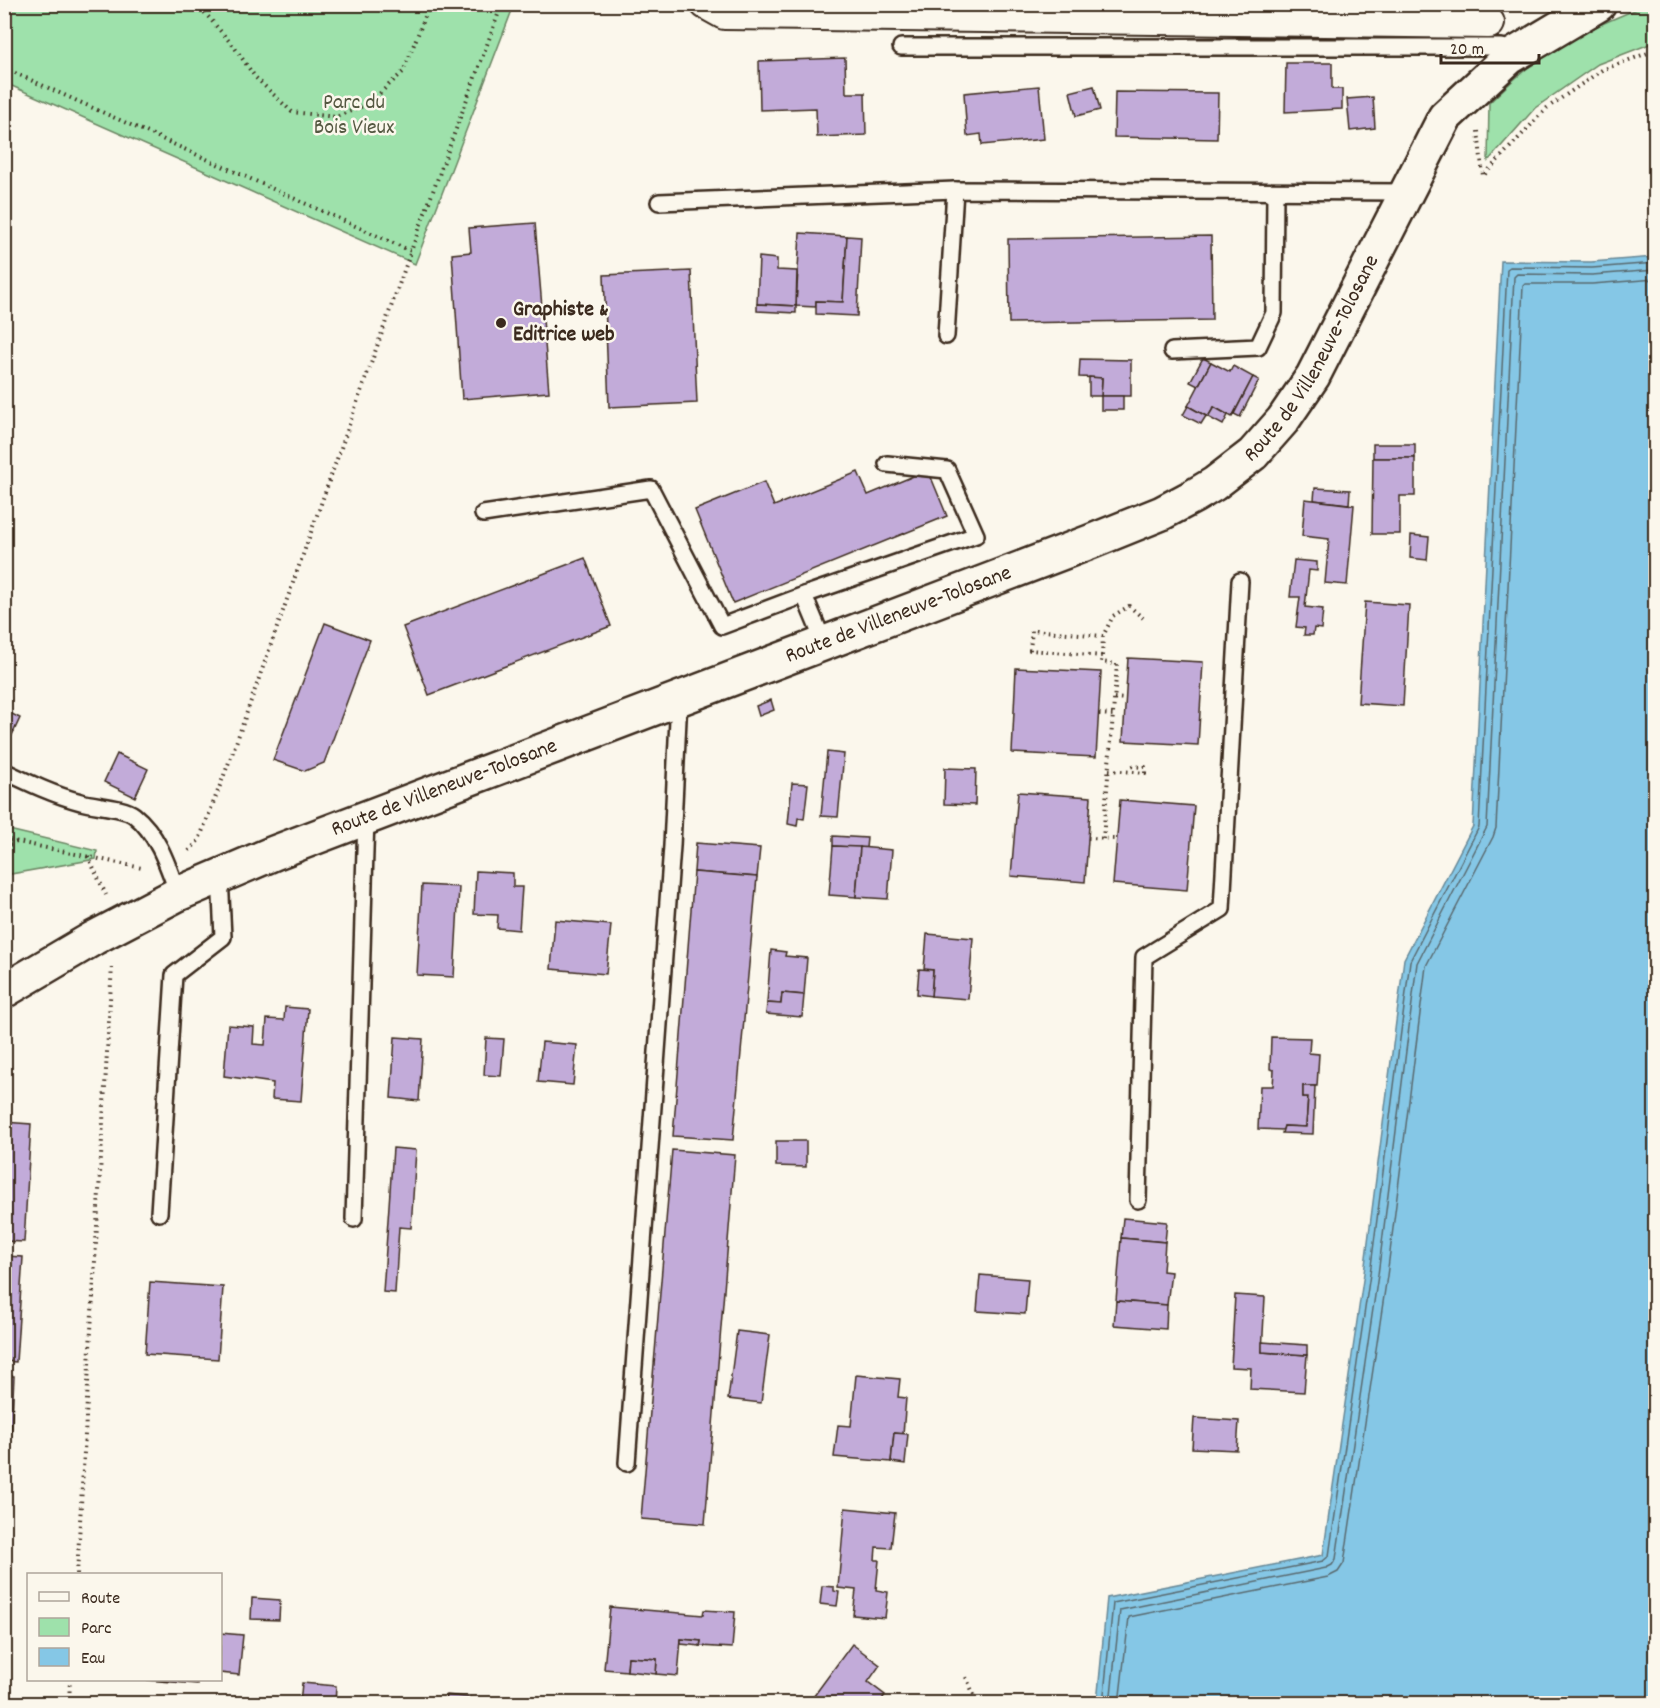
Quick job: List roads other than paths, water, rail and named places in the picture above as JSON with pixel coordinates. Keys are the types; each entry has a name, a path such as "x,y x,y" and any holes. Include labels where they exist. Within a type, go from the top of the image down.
{"street":[{"path":"706,4 724,14 1497,33"},
{"name":"Route de Villeneuve-Tolosane","path":"4,991 94,938 174,884 220,876 366,817 1090,543 1162,513 1214,484 1253,454 1283,420 1313,376 1445,117 1473,91 1497,33 1599,4"}],"lane":[{"path":"902,47 1497,33"},
{"path":"659,202 955,190 1407,192"},
{"path":"946,336 955,190"},
{"path":"1172,351 1258,347 1274,313 1275,192"},
{"path":"483,514 651,489 722,626 975,535 947,470 887,464"},
{"path":"1138,1200 1144,957 1222,909 1240,580"},
{"path":"804,595 825,643"},
{"path":"627,1463 672,858 679,698"},
{"path":"4,771 60,796 132,813 149,829 174,884"},
{"path":"354,1219 366,817"},
{"path":"159,1213 174,975 223,937 220,876"}],"water":[{"path":"1655,257 1655,1703 1097,1703 1107,1598 1323,1555 1364,1273 1404,959 1473,826 1501,261 1591,262"}],"place":[{"name":"Graphiste & Editrice web","path":"501,323"}],"park label":[{"name":"Parc du Bois Vieux","path":"354,116"}]}
